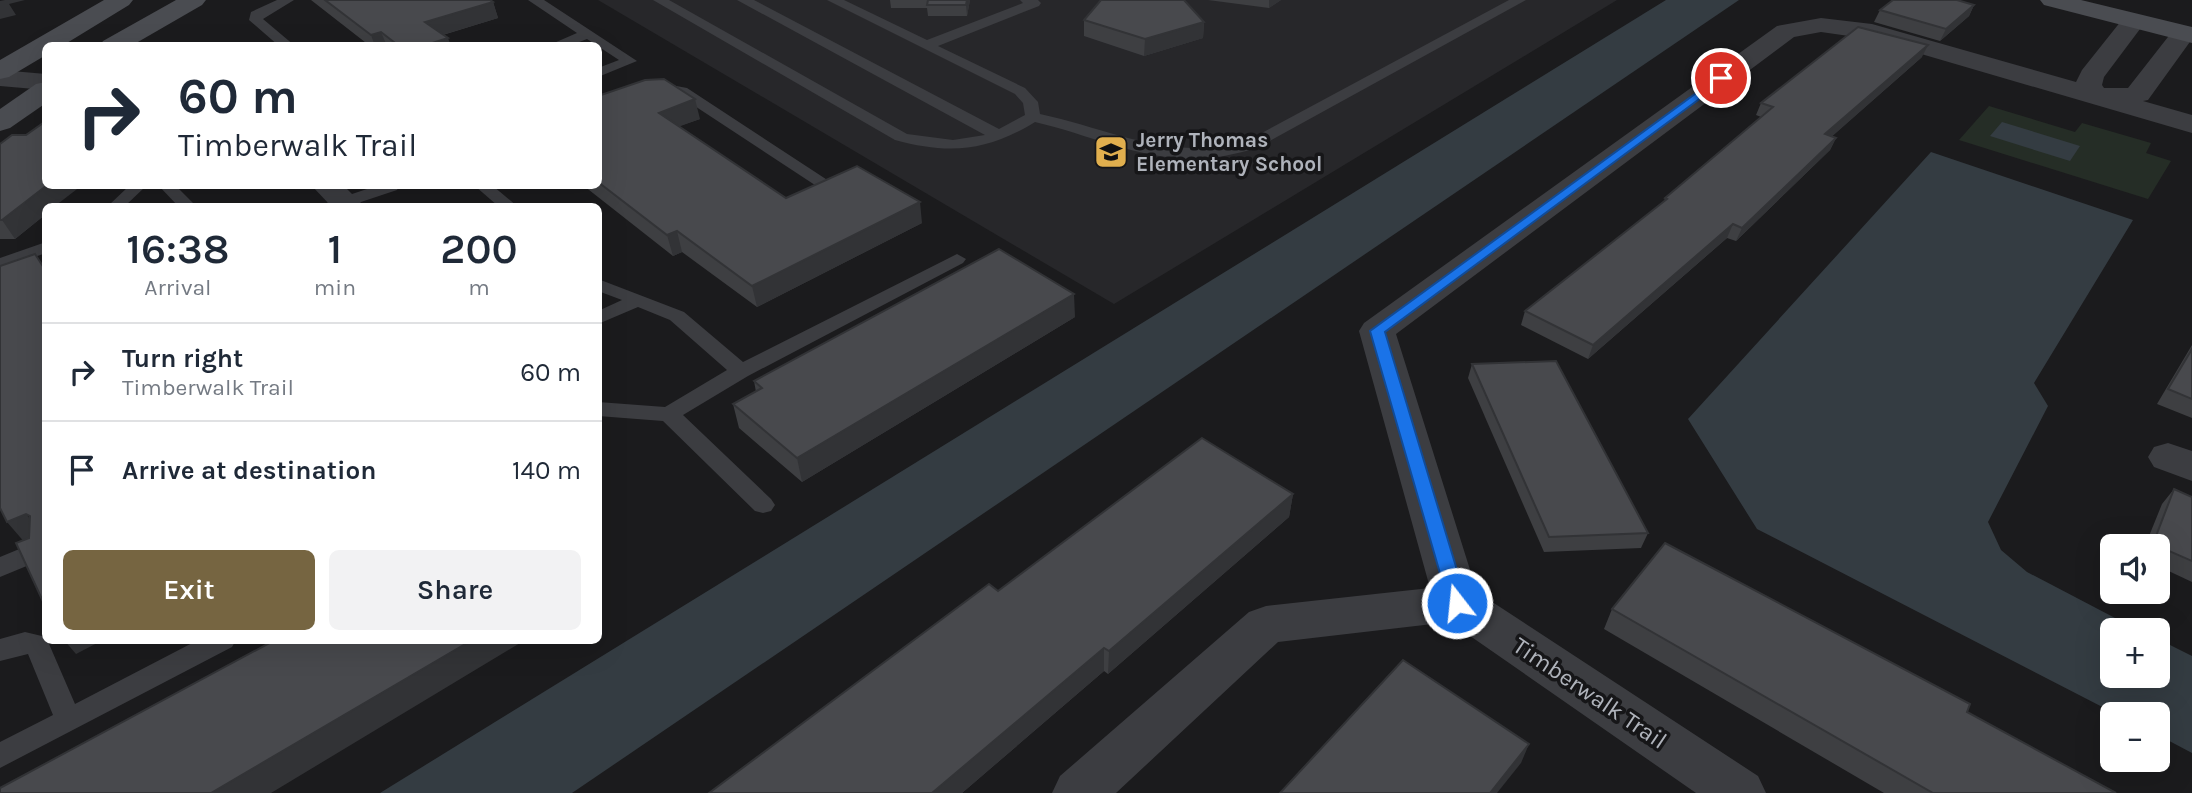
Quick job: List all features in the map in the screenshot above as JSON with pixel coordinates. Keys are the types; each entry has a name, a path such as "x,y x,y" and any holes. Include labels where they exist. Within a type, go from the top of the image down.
{"street":[{"path":"49,42 121,0"},
{"path":"119,42 194,0"},
{"path":"2052,0 2188,34 2138,94 2125,98 2095,96"},
{"path":"2095,96 2088,86 2091,76 2134,20"},
{"path":"1079,793 1266,625 1457,603 1377,331 1786,31 1821,25 1872,33 2192,124"},
{"path":"0,71 42,46"},
{"path":"0,79 42,82"},
{"path":"0,122 42,93"},
{"name":"Timberwalk Trail","path":"1457,603 1739,793"}],"lane":[{"path":"283,42 256,20 263,10 287,0"},
{"path":"535,0 600,42"},
{"path":"660,0 901,137 939,146 961,145 1000,136 1033,117 1067,123 1148,151 1193,155 1238,150 1251,145 1519,0"},
{"path":"744,0 1000,136"},
{"path":"834,0 1020,91 1030,102 1033,117"},
{"path":"927,45 1034,3 1027,0"},
{"path":"566,42 588,34"},
{"path":"602,43 630,61 602,72"},
{"path":"602,108 651,90 682,90 827,185"},
{"path":"119,203 135,189"},
{"path":"170,189 184,203"},
{"path":"338,200 380,189"},
{"path":"487,189 504,203"},
{"path":"0,264 42,248"},
{"path":"602,410 669,414 741,371 957,259"},
{"path":"602,286 677,316 741,371"},
{"path":"602,316 636,301"},
{"path":"669,414 763,505"},
{"path":"0,568 42,549"},
{"path":"0,650 25,643 37,645 69,720"},
{"path":"0,757 215,644"}],"shaded area":[{"name":"Jerry Thomas Elementary School","path":"598,0 1617,0 1114,304"},
{"path":"1666,0 1739,0 572,793 380,793"},
{"path":"1989,106 2075,132 2082,123 2151,143 2146,153 2171,161 2148,199 1959,140"},
{"path":"2002,122 2080,146 2070,161 1990,136"},
{"path":"1931,152 2133,220 2034,383 2048,406 1988,522 2001,550 2027,572 2115,618 2100,618 2100,688 2170,688 2170,645 2192,656 2192,753 2170,741 2170,702 2100,702 2100,706 1757,529 1688,419"}],"building":[{"path":"325,0 493,2 425,22 448,38 436,42 394,42 381,32 371,35"},
{"path":"928,0 967,0 966,5 927,5"},
{"path":"1101,0 1184,0 1204,22 1145,39 1084,20"},
{"path":"1893,0 1957,0 1974,5 1946,29 1880,10"},
{"path":"1858,27 1928,45 1825,134 1836,138 1742,228 1733,224 1593,345 1525,311 1667,199 1665,198 1773,107 1761,103"},
{"path":"664,79 695,99 659,113 786,198 857,166 920,202 752,286 677,231 667,235 602,185 602,95 645,80"},
{"path":"42,124 42,189 0,220 0,144 12,135 26,135"},
{"path":"999,249 1074,294 797,458 733,404 762,388 754,381"},
{"path":"35,254 42,265 42,599 16,543 29,538 30,516 26,514 7,522 0,508 0,266"},
{"path":"2192,349 2192,399 2168,389"},
{"path":"1556,361 1648,533 1549,537 1472,364"},
{"path":"1202,438 1293,494 1109,651 1104,648 932,793 709,793 989,584 998,591"},
{"path":"2174,489 2192,497 2192,561 2170,551 2170,534 2157,534"},
{"path":"1665,543 1970,704 1967,712 2116,793 1933,793 1612,609"},
{"path":"268,644 465,644 211,793 0,793 0,788"},
{"path":"1403,660 1529,744 1490,793 1280,793"}],"place":[{"name":"Jerry Thomas Elementary School","path":"1111,152"}],"route":[{"path":"1457,603 1377,331 1721,78"}]}
